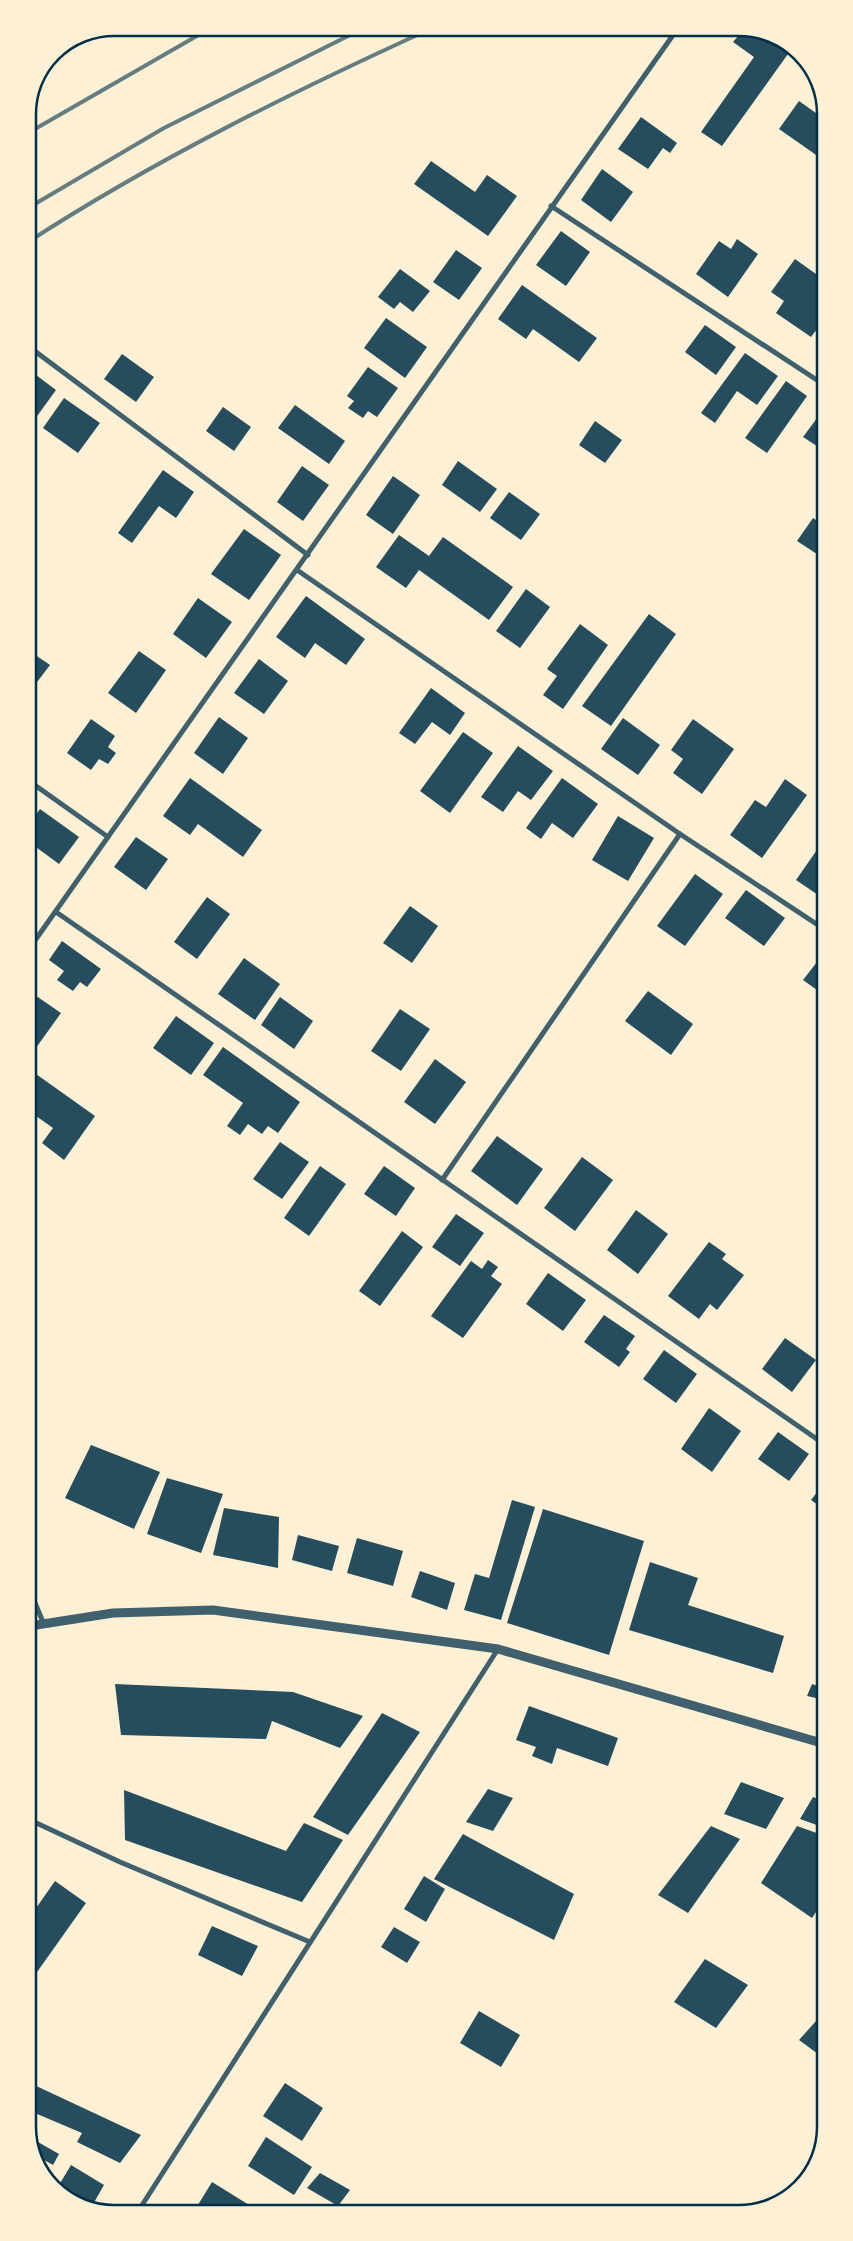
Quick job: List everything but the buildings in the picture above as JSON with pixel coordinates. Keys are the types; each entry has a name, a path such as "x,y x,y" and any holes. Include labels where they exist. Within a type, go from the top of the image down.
{"street":[{"path":"36,939 672,36"},
{"path":"551,206 817,380"},
{"path":"36,352 308,555"},
{"path":"298,570 680,834 817,925"},
{"path":"36,786 108,837"},
{"path":"442,1180 680,834"},
{"path":"56,912 817,1439"},
{"path":"36,1605 43,1622"},
{"path":"36,1624 113,1613 213,1610 498,1649 817,1742"},
{"path":"142,2205 498,1649"},
{"path":"36,1823 120,1862 310,1942"}],"railway":[{"path":"36,128 197,36"},
{"path":"36,203 164,128 348,36"},
{"path":"36,237 75,212 223,129 415,36"}]}
